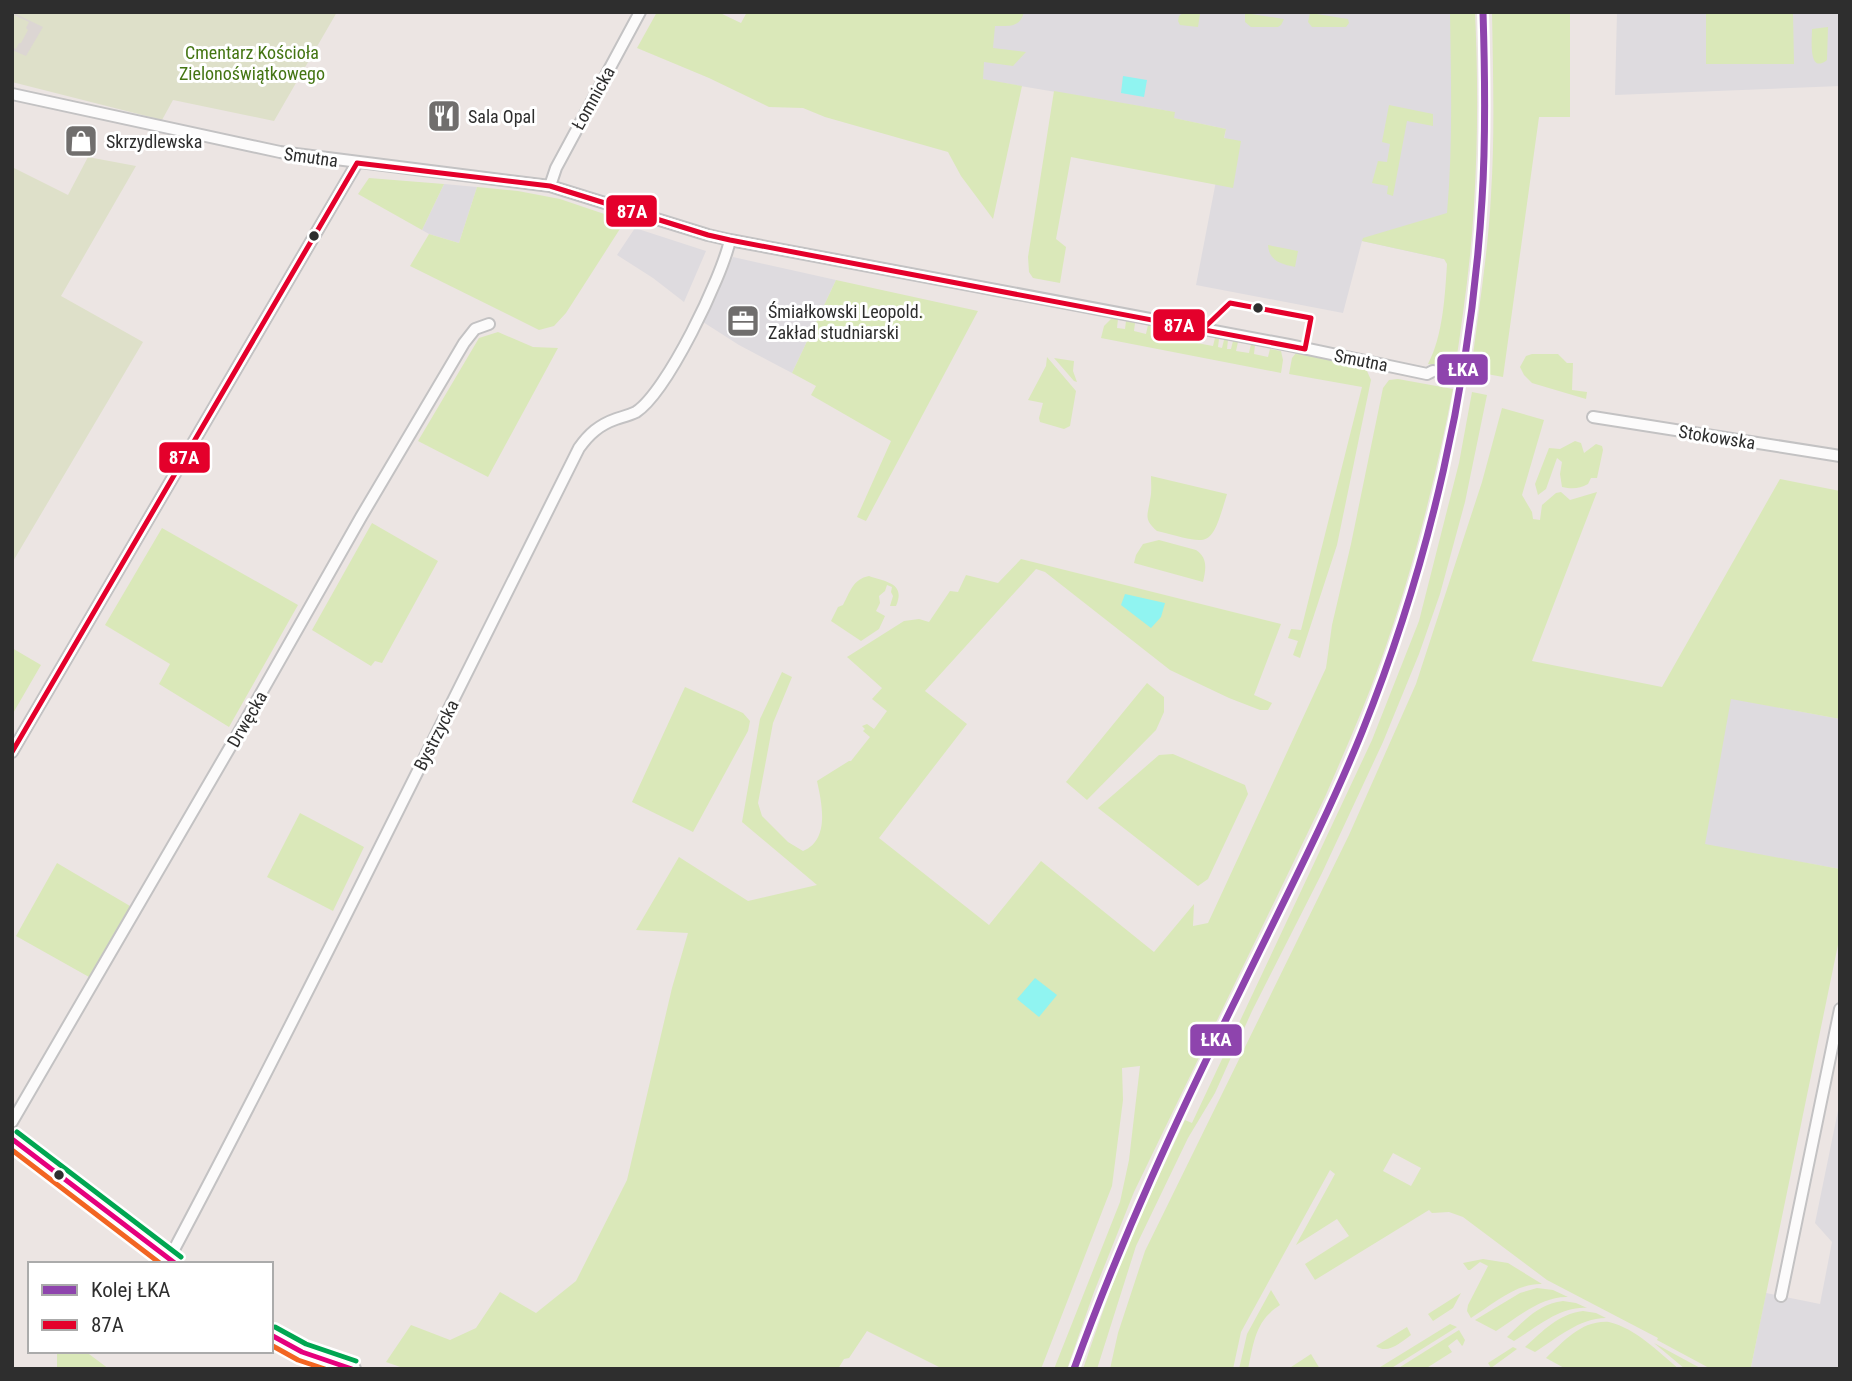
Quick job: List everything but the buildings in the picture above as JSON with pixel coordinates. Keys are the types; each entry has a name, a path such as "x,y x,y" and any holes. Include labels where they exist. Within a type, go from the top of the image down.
{"street":[{"name":"Łomnicka","path":"550,186 556,167 640,12"},
{"name":"Smutna","path":"12,94 252,147 357,163 550,186 730,240 1427,373 1433,371"},
{"path":"12,752 357,163"},
{"name":"Bystrzycka","path":"172,1261 579,448 589,433 635,412 656,393 710,295 730,240"},
{"name":"Drwęcka","path":"12,1122 450,366 475,329 489,324"},
{"name":"Stokowska","path":"1593,417 1840,456"},
{"path":"1781,1296 1840,1009"},
{"path":"12,1139 172,1261"},
{"path":"273,1336 302,1352 353,1369"}],"shaded area":[{"path":"12,12 43,27 26,56 12,50 12,47 16,49 21,43 29,22"},
{"path":"980,12 1451,12 1454,155 1444,259 1362,241 1343,313 1196,285 1226,129 1173,118 1174,112 968,77"},
{"path":"1617,12 1840,12 1840,86 1615,95"},
{"path":"444,184 477,187 459,243 422,230"},
{"path":"635,228 706,251 684,302 617,255"},
{"path":"733,257 836,280 792,373 703,322"},
{"path":"1730,698 1840,719 1840,869 1704,845"},
{"path":"1840,1101 1840,1369 1754,1369 1751,1367 1766,1293 1820,1304 1832,1242 1815,1223"}],"green space":[{"name":"Cmentarz Kościoła Zielonoświątkowego","path":"12,12 337,12 274,121 173,100 162,120 12,82"},
{"path":"657,12 718,12 741,23 747,12 1024,12 1017,23 995,26 993,48 1026,52 1013,66 984,62 983,79 1022,86 993,219 961,176 948,152 825,117 803,108 769,107 637,48"},
{"path":"1450,12 1475,12 1477,84 1473,226 1455,369 1428,364 1437,341 1442,315 1447,264 1444,259 1362,241 1363,238 1447,213 1451,138"},
{"path":"1492,12 1570,12 1570,117 1539,117 1503,377 1471,371 1491,195"},
{"path":"1706,12 1793,12 1794,64 1706,64"},
{"path":"1183,13 1200,14 1198,27 1180,25 1179,16"},
{"path":"1245,13 1284,19 1278,27 1251,27 1245,22"},
{"path":"1310,13 1348,19 1349,23 1346,27 1312,27 1308,22"},
{"path":"1828,27 1827,60 1817,63 1812,54 1812,29"},
{"path":"1054,91 1175,112 1174,118 1226,129 1224,138 1241,141 1233,188 1071,157 1056,239 1066,247 1060,283 1033,278 1029,272 1028,257"},
{"path":"1389,105 1433,114 1433,126 1407,121 1393,196 1387,194 1388,186 1372,183 1378,161 1387,162 1390,144 1382,142"},
{"path":"88,157 136,166 61,296 143,342 12,563 12,167 68,195"},
{"path":"369,178 444,184 422,230 358,194"},
{"path":"477,187 560,199 625,221 566,313 554,326 539,330 410,266 429,234 459,243"},
{"path":"1268,245 1298,251 1295,267 1273,258"},
{"path":"836,280 978,311 866,521 857,517 891,441 811,395 816,386 792,373"},
{"path":"1112,318 1118,319 1117,328 1125,329 1126,321 1135,323 1134,331 1146,334 1148,325 1152,326 1151,335 1154,335 1156,327 1159,327 1158,336 1163,337 1165,328 1169,329 1168,338 1179,340 1181,331 1187,332 1186,341 1213,346 1215,338 1219,339 1218,347 1222,348 1224,340 1228,340 1227,349 1231,349 1233,341 1238,342 1236,351 1249,353 1251,344 1255,345 1254,354 1268,357 1270,349 1281,351 1281,373 1101,338 1104,326"},
{"path":"498,332 533,347 558,348 488,477 418,441 479,338"},
{"path":"1296,353 1361,366 1371,380 1337,545 1300,658 1293,655 1298,641 1288,638 1291,629 1301,630 1362,387 1289,374 1292,358"},
{"path":"1558,354 1567,363 1573,363 1572,390 1587,392 1586,399 1532,383 1520,367 1526,356"},
{"path":"1047,357 1076,391 1070,426 1064,429 1040,422 1043,403 1028,400 1046,366"},
{"path":"1054,358 1074,361 1073,371 1077,382 1074,381"},
{"path":"1398,379 1453,389 1422,527 1392,629 1325,797 1134,1192 1067,1369 1054,1369 1120,1202 1129,1160 1140,1066 1122,1068 1123,1100 1112,1186 1041,1369 943,1369 867,1331 838,1369 406,1369 386,1362 411,1325 450,1340 476,1328 500,1292 536,1313 576,1281 627,1180 672,988 688,933 636,930 679,857 748,901 817,885 742,822 760,719 782,672 792,677 773,723 758,803 762,816 788,842 803,851 812,846 821,830 822,810 817,781 851,761 870,737 863,731 865,729 862,726 867,724 874,729 887,711 872,699 882,688 847,657 904,621 919,619 929,622 950,591 958,592 966,575 998,583 1021,559 1281,624 1254,695 1272,703 1268,710 1260,710 1170,670 1045,572 1036,569 925,691 967,724 879,838 989,925 1041,861 1154,952 1194,904 1193,926 1208,923 1326,668 1332,625 1383,388 1389,380"},
{"path":"1472,392 1487,395 1465,502 1440,594 1419,654 1383,742 1322,873 1252,1011 1215,1093 1188,1138 1136,1246 1097,1369 1083,1369 1121,1262 1148,1199 1185,1120 1192,1123 1372,740 1419,621 1459,463"},
{"path":"1502,408 1544,420 1522,495 1533,519 1540,520 1542,505 1556,493 1561,492 1570,500 1597,492 1532,661 1662,687 1780,479 1840,491 1840,719 1731,699 1705,844 1840,869 1840,935 1751,1367 1754,1369 1711,1369 1547,1280 1463,1217 1449,1212 1432,1213 1429,1210 1315,1280 1305,1264 1349,1236 1337,1219 1296,1245 1335,1174 1330,1170 1241,1332 1233,1369 1110,1369 1118,1333 1145,1251 1349,835 1416,684 1482,482","holes":["1393,1153 1421,1168 1411,1186 1383,1171"]},
{"path":"1575,441 1581,443 1584,453 1596,444 1602,446 1597,478 1591,478 1588,484 1578,488 1562,487 1562,462 1557,458 1546,489 1538,495 1535,484 1549,448 1560,449"},
{"path":"1151,476 1227,494 1212,534 1206,539 1198,540 1157,531 1148,517"},
{"path":"372,523 438,561 382,663 375,661 371,666 312,630"},
{"path":"162,528 298,605 229,727 159,684 170,664 105,625"},
{"path":"1159,540 1200,553 1205,564 1203,582 1134,563 1143,544"},
{"path":"869,576 893,585 898,592 898,598 896,606 890,606 892,587 887,585 879,596 880,603 876,611 885,616 879,629 861,641 831,621 856,583"},
{"path":"12,648 41,665 12,715"},
{"path":"1147,683 1164,697 1164,712 1156,730 1087,800 1066,782"},
{"path":"685,687 743,713 750,721 748,731 693,832 632,802"},
{"path":"1173,754 1245,785 1248,794 1208,879 1198,886 1098,808 1159,755"},
{"path":"300,813 364,847 333,911 267,877"},
{"path":"57,863 130,906 89,977 16,936"},
{"path":"1483,1259 1508,1263 1542,1284 1514,1291 1471,1318 1467,1311 1468,1305 1488,1266 1480,1262 1468,1270 1463,1263"},
{"path":"1537,1288 1553,1290 1568,1297 1539,1304 1496,1331 1475,1320 1520,1293"},
{"path":"1271,1290 1280,1305 1260,1325 1248,1369 1239,1369 1247,1334"},
{"path":"1461,1293 1453,1308 1433,1321 1428,1314"},
{"path":"1563,1301 1587,1308 1558,1314 1514,1341 1507,1337 1539,1309"},
{"path":"1583,1311 1606,1318 1577,1325 1535,1352 1525,1347 1558,1319"},
{"path":"1599,1322 1609,1322 1638,1335 1679,1369 1566,1369 1546,1358 1582,1328"},
{"path":"1450,1324 1457,1327 1390,1369 1377,1369"},
{"path":"1407,1327 1411,1335 1399,1344 1385,1349 1376,1346"},
{"path":"1459,1330 1465,1340 1462,1346 1457,1339 1448,1346 1452,1352 1425,1369 1397,1369"},
{"path":"1654,1343 1702,1369 1685,1369"},
{"path":"1513,1347 1517,1349 1491,1368 1488,1363"},
{"path":"57,1353 88,1353 109,1369 57,1369"},
{"path":"1311,1354 1320,1369 1288,1369"}],"water":[{"path":"1123,76 1147,80 1144,97 1121,93"},
{"path":"1125,594 1165,603 1161,617 1151,628 1121,605"},
{"path":"1035,978 1057,995 1039,1017 1017,999"}],"rail line":[{"name":"ŁKA","path":"1074,1369 1111,1273 1172,1132 1348,765 1408,603 1443,470 1468,336 1483,176 1483,12"}],"transit line":[{"name":"87A","path":"357,163 550,186 730,240 1305,349 1311,318 1230,303 1203,329"},
{"name":"87A","path":"12,752 357,163"},
{"path":"17,1132 181,1257"},
{"path":"12,1139 173,1262"},
{"path":"12,1150 158,1262"},
{"path":"275,1327 306,1344 356,1361"},
{"path":"273,1336 302,1352 352,1369"},
{"path":"273,1346 298,1360 325,1369"}],"place":[{"name":"Sala Opal","path":"444,116"},
{"name":"Skrzydlewska","path":"81,141"},
{"name":"Śmiałkowski Leopold. Zakład studniarski","path":"743,321"}]}
